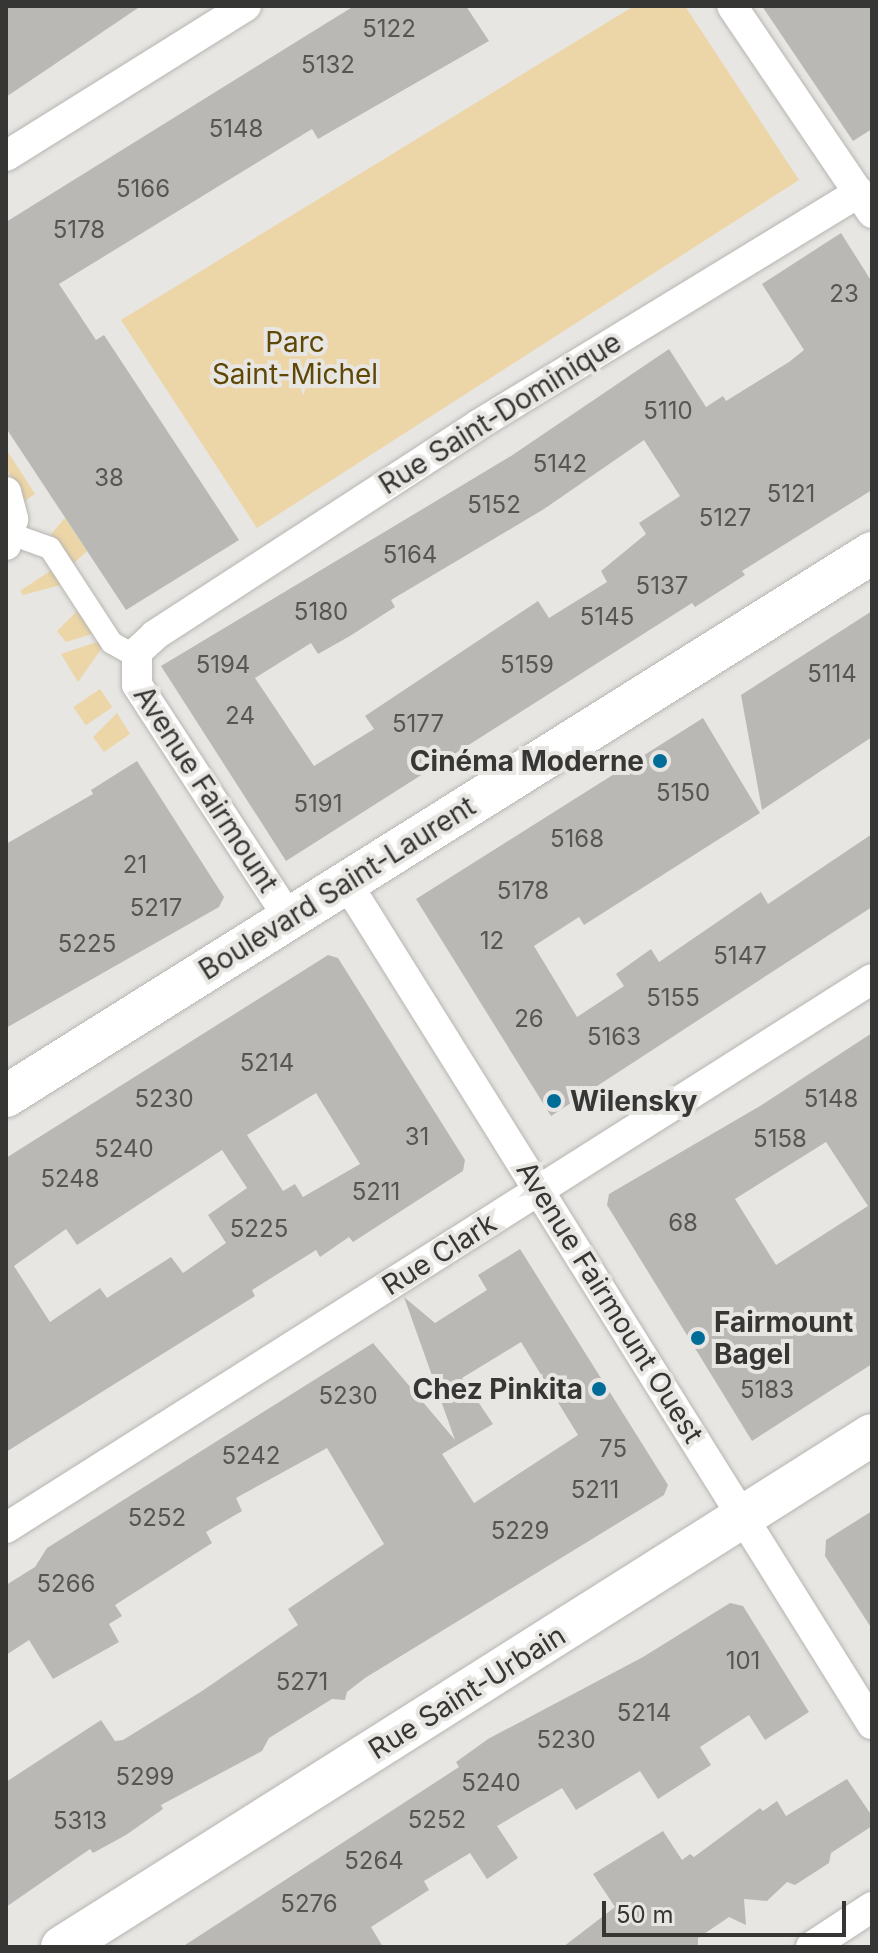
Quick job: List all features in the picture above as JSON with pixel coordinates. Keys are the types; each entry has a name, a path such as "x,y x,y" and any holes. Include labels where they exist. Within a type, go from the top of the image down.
{"main road":[{"name":"Boulevard Saint-Laurent","path":"6,1096 872,553"},
{"name":"Rue Saint-Urbain","path":"62,1947 872,1435"}],"street":[{"path":"6,156 246,6"},
{"path":"732,6 868,195"},
{"name":"Rue Saint-Dominique","path":"135,656 155,635 478,425 868,195"},
{"path":"6,492 8,540 50,548 112,643 135,656"},
{"name":"Avenue Fairmount","path":"135,656 134,678 162,728 289,918"},
{"name":"Avenue Fairmount Ouest","path":"346,882 872,1724"},
{"name":"Rue Clark","path":"6,1528 872,979"},
{"path":"811,1947 872,1907"}],"green space":[{"name":"Parc Saint-Michel","path":"634,6 685,6 799,180 257,528 121,320"},
{"path":"6,449 35,494 23,502 6,467"},
{"path":"65,518 87,551 71,566 51,534"},
{"path":"53,569 65,584 23,595 20,591"},
{"path":"79,609 95,633 66,642 57,631"},
{"path":"100,641 104,645 78,682 61,654"},
{"path":"100,689 112,707 86,725 73,707"},
{"path":"117,713 130,734 104,752 93,737"}],"building":[{"path":"6,6 141,6 6,97"},
{"path":"354,6 466,6 489,41 318,139 312,129 59,284 96,340 104,335 239,540 126,610 6,428 6,222"},
{"path":"762,6 872,6 872,129 853,141"},
{"path":"841,233 872,282 872,490 742,571 745,575 695,607 692,603 286,861 161,666 511,456 669,349 706,407 723,396 726,401 789,362 804,350 762,284","holes":["644,440 680,496 639,523 646,534 601,571 607,582 549,618 538,601 365,716 374,729 314,766 255,678 311,643 318,654 350,636 395,607 391,600 544,509"]},
{"path":"872,611 872,737 762,810 741,695"},
{"path":"703,718 760,813 584,925 579,917 534,946 577,1017 624,986 616,974 651,949 659,962 761,892 768,904 872,834 872,907 551,1116 416,899"},
{"path":"137,761 224,897 219,907 6,1028 6,844 93,794 91,790"},
{"path":"328,955 338,958 465,1160 463,1171 353,1242 349,1237 320,1257 316,1250 252,1290 255,1296 6,1452 6,1158","holes":["316,1093 360,1164 303,1197 295,1184 283,1191 247,1135","222,1150 247,1188 208,1215 226,1243 183,1273 171,1257 107,1298 100,1288 50,1322 14,1266 66,1229 77,1245"]},
{"path":"872,1033 872,1364 752,1441 607,1205 609,1194 760,1106","holes":["826,1142 868,1206 776,1265 735,1199"]},
{"path":"520,1249 668,1485 664,1495 365,1678 347,1692 345,1700 332,1699 269,1738 262,1751 161,1805 163,1809 126,1835 93,1853 90,1849 6,1907 6,1782 101,1720 115,1741 123,1740 202,1691 298,1625 288,1609 384,1544 327,1448 236,1498 242,1511 206,1532 212,1543 115,1605 122,1616 109,1624 119,1642 53,1679 29,1640 6,1655 6,1585 35,1567 47,1548 373,1343 455,1440 404,1297 435,1323 487,1290 478,1275","holes":["521,1342 578,1435 474,1503 442,1454 493,1424 462,1378"]},
{"path":"872,1511 872,1629 825,1556 826,1540"},
{"path":"730,1603 743,1606 809,1712 765,1740 749,1715 700,1747 711,1765 658,1799 640,1771 576,1810 562,1788 497,1826 518,1858 487,1879 470,1853 424,1881 429,1890 371,1927 383,1947 182,1947 459,1767 456,1762 488,1739 643,1657"},
{"path":"847,1779 872,1816 872,1826 831,1853 829,1863 795,1885 787,1882 767,1901 744,1899 746,1925 729,1917 698,1938 698,1947 563,1947 615,1907 593,1874 663,1831 682,1860 690,1854 694,1857 760,1808 763,1811 777,1801 786,1816"}],"place":[{"name":"Cinéma Moderne","path":"660,761"},
{"name":"Wilensky","path":"554,1101"},
{"name":"Fairmount Bagel","path":"698,1338"},
{"name":"Chez Pinkita","path":"599,1389"}]}
